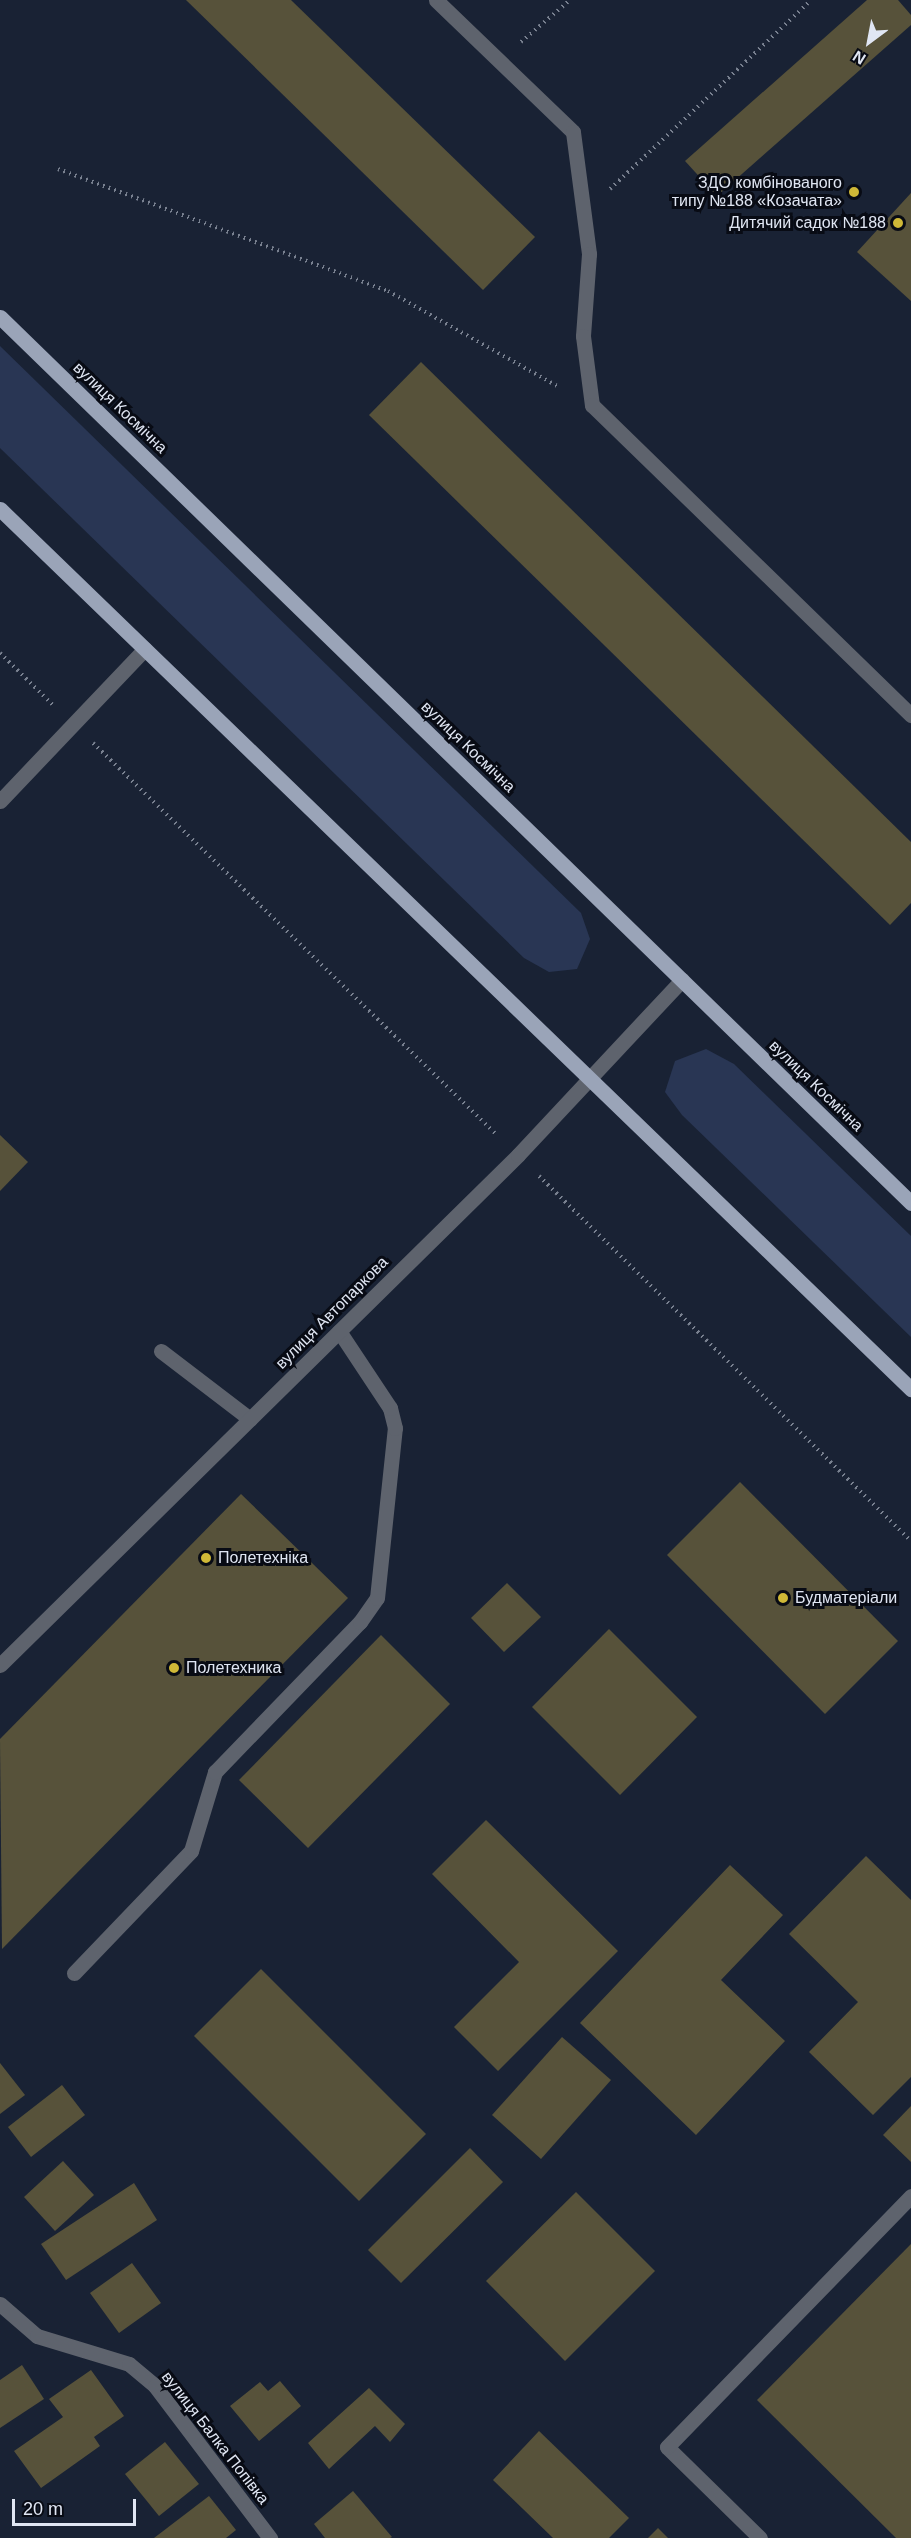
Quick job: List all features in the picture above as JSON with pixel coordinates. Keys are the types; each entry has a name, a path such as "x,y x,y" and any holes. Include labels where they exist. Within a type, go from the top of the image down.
{"main road":[{"name":"вулиця Космічна","path":"0,317 911,1203"},
{"path":"0,509 591,1076 911,1389"}],"street":[{"path":"436,0 573,132 589,254 584,336 592,405 911,715"},
{"path":"0,801 145,649"},
{"name":"вулиця Автопаркова","path":"0,1665 518,1155 682,980"},
{"path":"74,1973 196,1844 215,1772 377,1598 395,1428 390,1407 339,1331"},
{"path":"161,1351 250,1419"},
{"path":"760,2538 667,2447 911,2196"},
{"name":"вулиця Балка Попівка","path":"0,2304 37,2336 129,2364 155,2386 270,2538"}],"path":[{"path":"499,61 570,0"},
{"path":"584,214 811,0"},
{"path":"58,169 388,291 592,405"},
{"path":"0,653 518,1155 911,1541"}],"shaded area":[{"path":"0,346 581,913 590,939 577,969 549,972 524,958 0,448"},
{"path":"706,1049 734,1064 911,1236 911,1337 682,1115 665,1092 675,1061"}],"building":[{"path":"186,0 291,0 535,237 483,290"},
{"path":"867,0 898,0 911,15 911,25 717,196 685,161"},
{"name":"Дитячий садок №188","path":"911,193 911,301 857,252"},
{"path":"421,362 911,842 911,903 890,925 369,415"},
{"path":"0,1135 28,1162 0,1191"},
{"name":"Будматеріали","path":"740,1482 898,1641 825,1714 667,1555"},
{"name":"Полетехника","path":"241,1494 348,1598 2,1949 0,1739"},
{"path":"507,1583 541,1617 504,1652 471,1618"},
{"path":"609,1629 697,1717 620,1795 532,1707"},
{"path":"381,1635 450,1704 308,1848 239,1780"},
{"path":"486,1820 618,1951 498,2071 454,2027 519,1962 432,1874"},
{"path":"866,1856 911,1900 911,2077 873,2115 809,2052 858,2002 789,1934"},
{"path":"730,1865 783,1915 721,1980 785,2041 696,2135 580,2023"},
{"path":"261,1969 426,2134 359,2201 194,2036"},
{"path":"562,2037 611,2080 541,2159 492,2115"},
{"path":"0,2063 25,2095 0,2114"},
{"path":"62,2085 85,2115 31,2157 8,2127"},
{"path":"911,2106 911,2162 883,2135"},
{"path":"470,2148 503,2182 401,2283 368,2250"},
{"path":"63,2161 94,2195 55,2231 24,2197"},
{"path":"134,2183 157,2220 66,2280 41,2244"},
{"path":"576,2192 655,2271 565,2361 486,2281"},
{"path":"911,2244 911,2538 896,2538 757,2400"},
{"path":"132,2263 161,2303 119,2333 90,2293"},
{"path":"22,2365 44,2399 0,2428 0,2380"},
{"path":"91,2370 124,2416 94,2437 100,2446 41,2488 14,2451 63,2417 49,2399"},
{"path":"280,2381 301,2406 259,2441 230,2406 260,2382 268,2391"},
{"path":"369,2388 405,2424 390,2442 375,2426 329,2469 308,2443"},
{"path":"539,2431 629,2518 609,2538 553,2538 493,2480"},
{"path":"165,2442 199,2484 159,2516 125,2474"},
{"path":"353,2491 392,2537 325,2538 314,2524"},
{"path":"209,2496 236,2530 226,2538 154,2538"},
{"path":"658,2528 668,2538 648,2538"}],"place":[{"name":"ЗДО комбінованого типу №188 «Козачата»","path":"854,192"},
{"name":"Дитячий садок №188","path":"898,223"},
{"name":"Полетехніка","path":"206,1558"},
{"name":"Будматеріали","path":"783,1598"},
{"name":"Полетехника","path":"174,1668"}]}
